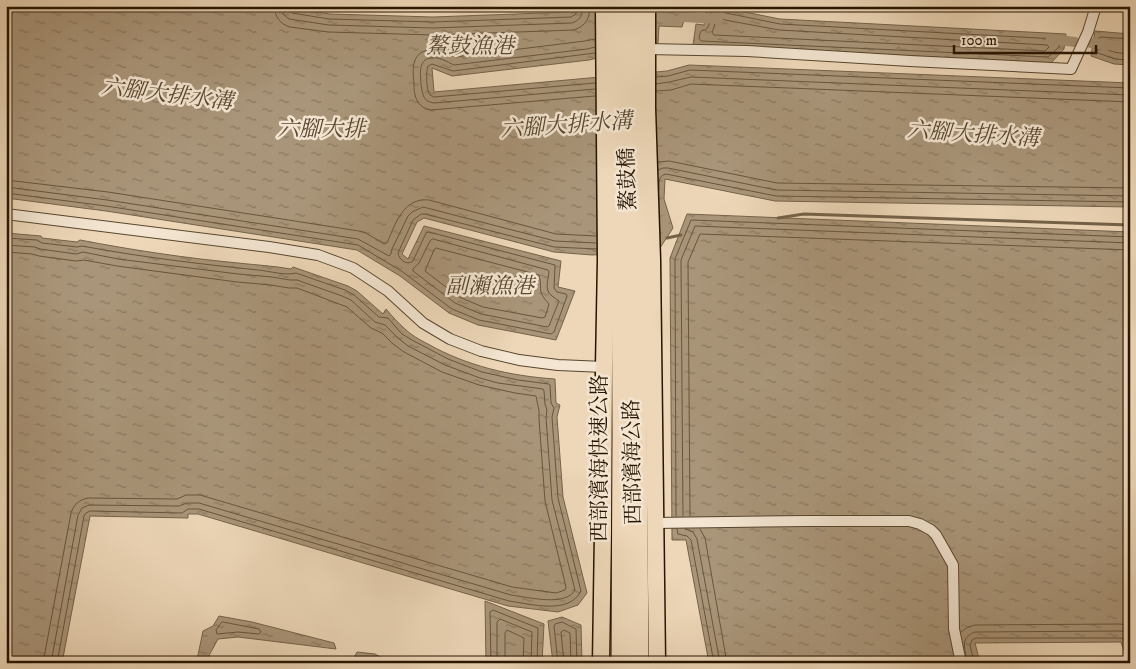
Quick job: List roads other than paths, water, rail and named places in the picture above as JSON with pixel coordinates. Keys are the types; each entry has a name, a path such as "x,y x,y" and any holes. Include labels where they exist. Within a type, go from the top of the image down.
{"highway":[{"name":"鰲鼓橋","path":"620,6 628,257"},
{"name":"鰲鼓橋","path":"628,257 634,6"},
{"name":"西部濱海快速公路","path":"621,663 622,432 628,257"},
{"name":"西部濱海快速公路","path":"628,257 639,663"}],"main road":[{"name":"鰲鼓橋","path":"604,6 628,257"},
{"name":"鰲鼓橋","path":"628,257 647,108 647,6"},
{"name":"西部濱海公路","path":"601,663 604,532 604,367 628,257"},
{"name":"西部濱海公路","path":"628,257 654,524 656,663"}],"street":[{"path":"647,50 748,51 1071,69 1088,32 1096,6"},
{"path":"6,214 270,247 318,255 352,268 388,290 423,323 450,339 481,351 520,360 548,364 604,367"},
{"path":"654,524 806,521 909,521 920,524 936,535 953,565 954,629 961,663"}],"water":[{"name":"六腳大排","path":"6,6 276,6 330,14 433,17 571,12 571,6 688,6 682,27 659,26 658,43 589,60 452,76 432,68 434,92 667,71 689,65 1130,83 1130,207 775,201 665,179 664,199 673,228 658,251 592,255 554,252 424,218 417,222 402,254 408,259 424,226 561,261 558,287 575,291 556,340 478,325 449,313 400,276 357,250 106,211 6,198"},
{"path":"707,6 780,19 1066,34 1064,49 1051,63 693,45 696,24 704,25"},
{"path":"1095,31 1130,34 1130,65 1114,64 1091,56"},
{"path":"687,214 1130,232 1130,663 1128,663 1121,642 975,643 980,663 709,663 686,540 672,540 670,258"},
{"path":"6,233 77,242 80,240 198,259 291,269 293,267 348,286 357,291 383,314 386,309 407,331 443,352 489,369 555,379 556,403 560,405 557,417 563,497 587,593 578,605 558,612 508,606 198,514 188,514 188,518 90,516 62,663 6,663"},
{"path":"485,601 544,624 542,663 486,663"},
{"path":"219,616 252,622 334,643 336,649 238,637 218,639 206,661 197,660 203,631 213,626"},
{"path":"562,617 581,625 582,663 553,663 548,621"},
{"path":"357,652 375,654 386,660 403,663 351,663"}],"waterway":[{"path":"684,17 718,19"},
{"path":"1051,39 1075,42"},
{"path":"1091,43 1130,47"},
{"path":"778,218 804,214 1130,225"},
{"path":"667,238 681,235"}],"water label":[{"name":"鰲鼓漁港","path":"470,45"},
{"name":"六腳大排水溝","path":"167,93"},
{"name":"六腳大排水溝","path":"566,124"},
{"name":"六腳大排水溝","path":"973,133"},
{"name":"副瀨漁港","path":"490,285"}]}
